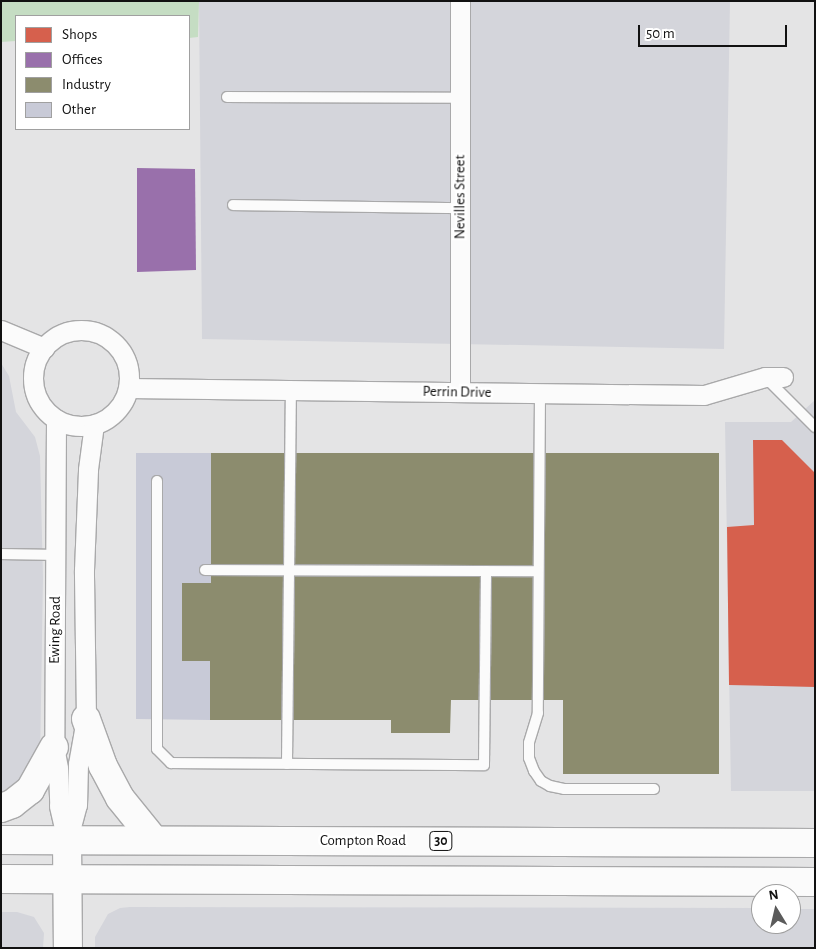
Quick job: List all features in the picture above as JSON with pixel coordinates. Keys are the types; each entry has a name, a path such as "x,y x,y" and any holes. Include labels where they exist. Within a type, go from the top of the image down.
{"main road":[{"path":"86,719 103,766 120,798 154,840"},
{"path":"1,808 12,804 30,790 54,747"},
{"name":"Compton Road","path":"1,840 815,843"},
{"name":"Ewing Road","path":"67,840 68,948"},
{"path":"1,879 815,882"}],"street":[{"name":"Nevilles Street","path":"460,1 460,392"},
{"path":"1,330 44,348"},
{"path":"90,331 108,339 122,354 129,373 128,388 124,399 115,412 94,424 81,426 56,419 42,407 33,382 35,364 44,348 56,338 70,332 90,331"},
{"name":"Perrin Drive","path":"128,388 704,395 774,377"},
{"name":"Ewing Road","path":"56,419 54,747 58,768 59,806 67,840"},
{"name":"Ewing Road","path":"67,840 77,805 78,764 86,719 84,570 88,469 94,424"}],"lane":[{"path":"227,97 460,98"},
{"path":"233,206 460,208"},
{"path":"774,377 815,427"},
{"path":"288,764 291,390"},
{"path":"540,393 538,713 529,743 529,758 534,771 541,781 557,788 654,789"},
{"path":"157,481 157,749 171,764 484,765 486,571"},
{"path":"1,554 56,555"},
{"path":"205,570 538,571"}],"shaded area":[{"path":"199,1 730,1 724,349 202,339"},
{"path":"1,363 9,376 16,412 35,437 40,456 43,577 40,762 1,800"},
{"path":"815,400 815,791 731,791 725,422 791,422"},
{"path":"120,908 751,908 751,934 801,934 801,909 815,909 815,948 95,948 95,937 108,914"},
{"path":"1,912 17,912 34,917 44,933 43,948 1,948"}],"green space":[{"path":"1,1 199,1 198,37 190,38 190,15 15,15 15,41 1,42"}],"building: Shops":[{"path":"753,440 782,440 815,473 815,687 729,685 727,527 754,525"}],"building: Offices":[{"path":"137,168 195,169 196,270 137,272"}],"building: Industry":[{"path":"211,453 719,453 719,774 563,774 563,700 451,700 450,733 391,733 391,720 210,720 210,661 182,661 182,583 211,583"}],"building: Other":[{"path":"136,453 211,453 211,583 182,583 182,661 210,661 210,720 136,719"}]}
